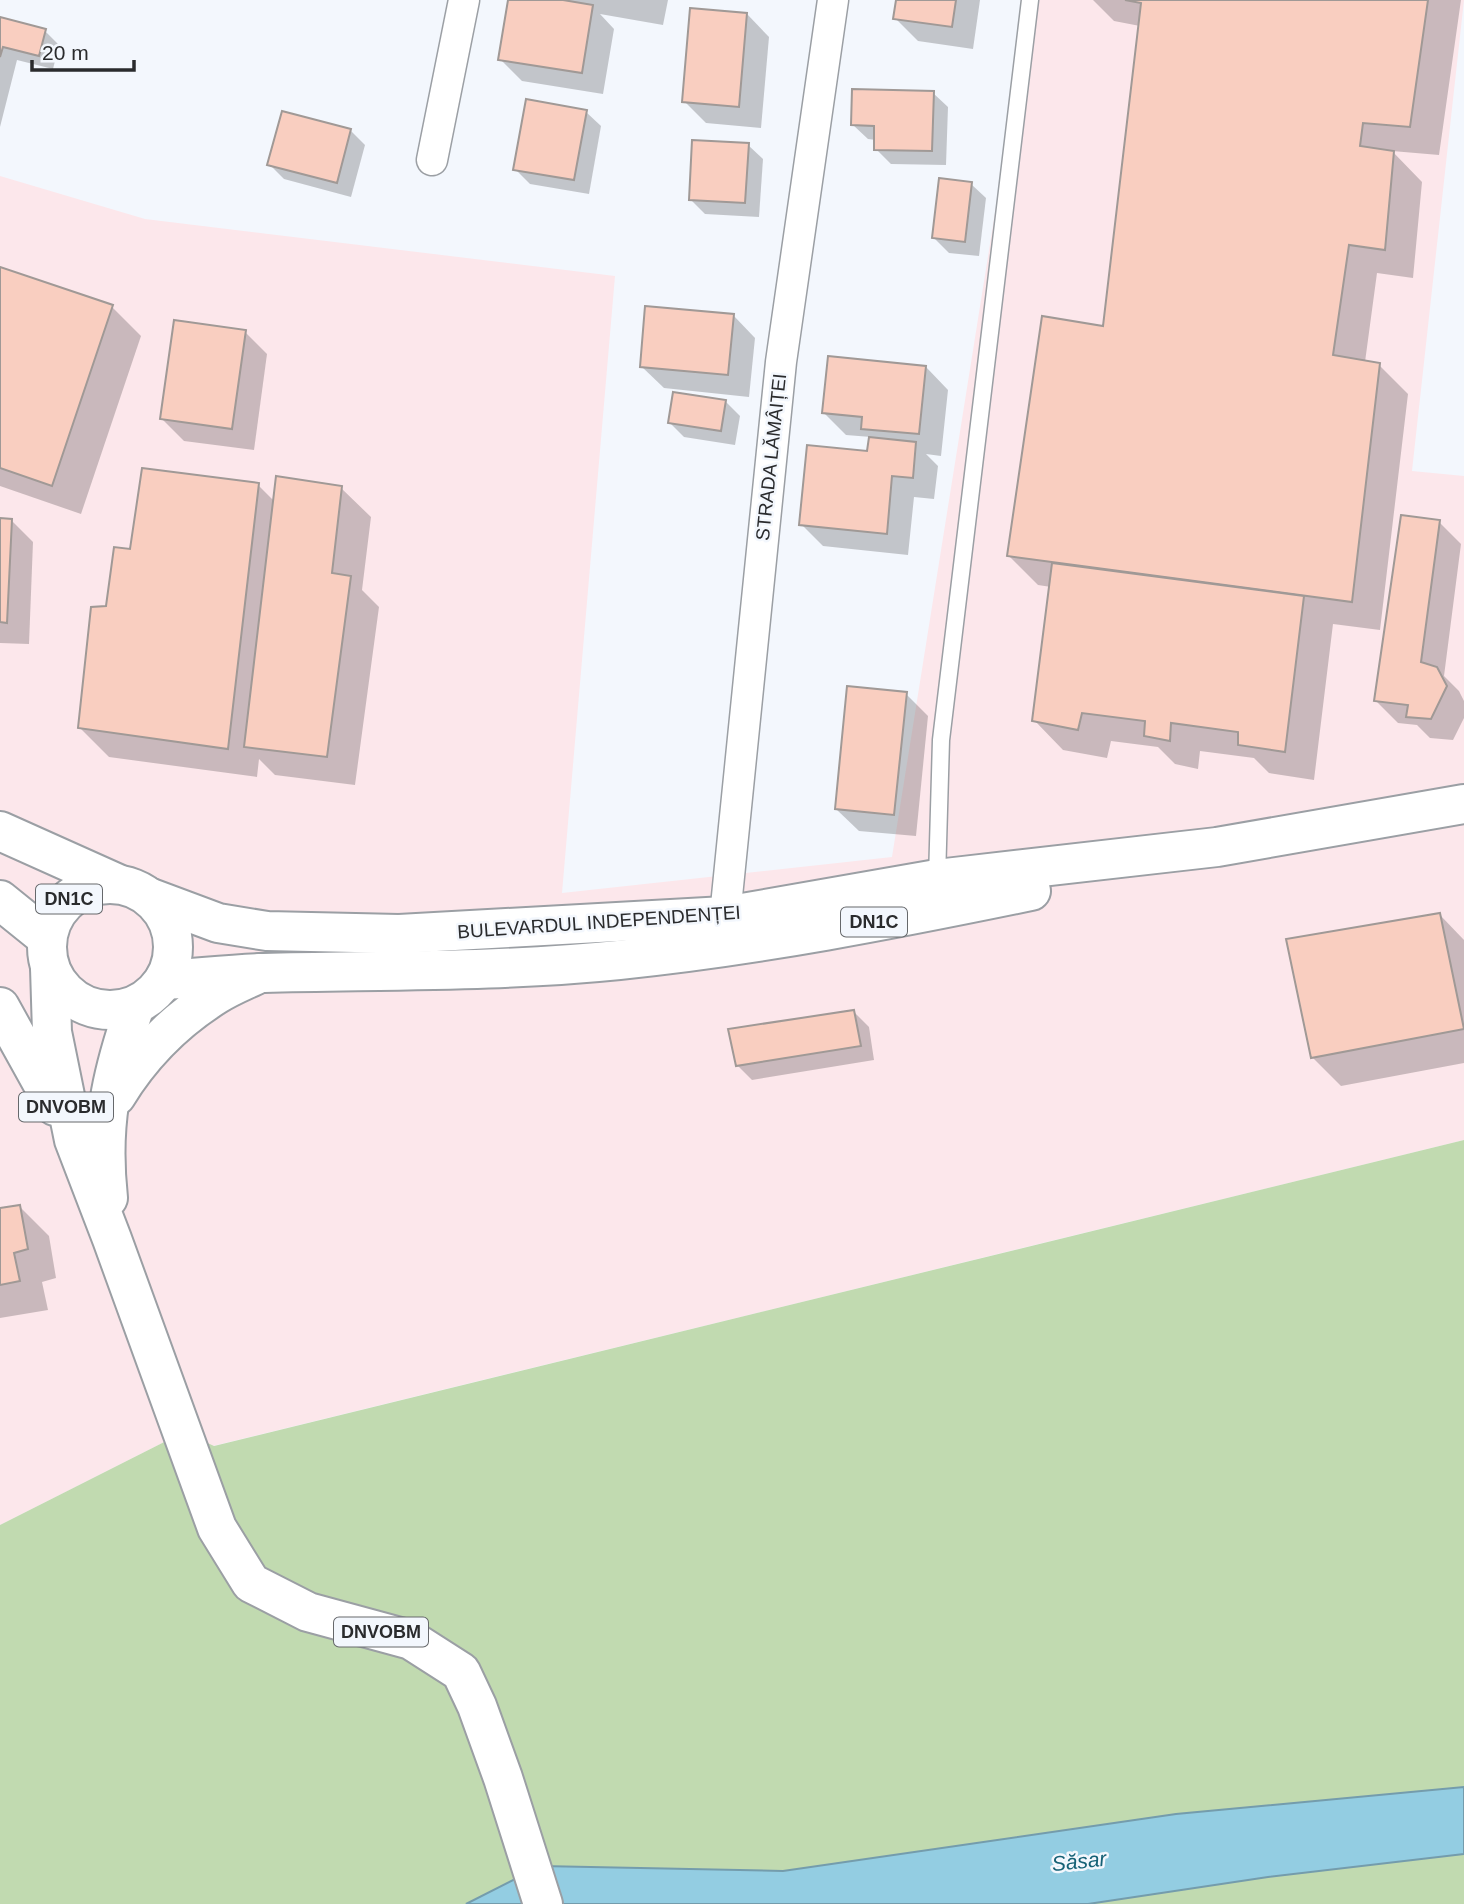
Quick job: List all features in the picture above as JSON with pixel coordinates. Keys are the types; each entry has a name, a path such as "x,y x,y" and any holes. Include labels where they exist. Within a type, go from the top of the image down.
{"main road":[{"name":"BULEVARDUL INDEPENDENȚEI","path":"164,980 260,973 617,960 710,948 858,925 1029,891 1217,847 1464,804"},
{"name":"BULEVARDUL INDEPENDENȚEI","path":"0,831 134,890 218,923 267,931 399,934 724,916 937,879 1217,847"},
{"name":"DN1C","path":"48,953 52,920 63,903 78,891 97,885 134,890"},
{"path":"134,890 163,912 171,928 174,946 172,964 164,980 152,995 135,1006"},
{"name":"DN1C","path":"0,900 48,953 65,993 77,1002 106,1010 135,1006"},
{"name":"DNVOBM","path":"48,953 52,1032 74,1140"},
{"name":"DNVOBM","path":"107,1109 125,1081 152,1048 185,1017 218,994 260,973"},
{"name":"DNVOBM","path":"112,1239 104,1163 107,1109 117,1058 135,1006"},
{"name":"DNVOBM","path":"0,1007 74,1140 217,1528 251,1583 308,1612 411,1640 461,1672 477,1706 503,1778 543,1904"}],"street":[{"path":"432,160 464,0"},
{"name":"STRADA LĂMÂIȚEI","path":"724,916 781,362 833,0"}],"lane":[{"path":"937,879 941,740 1030,0"}],"shaded area":[{"path":"1029,0 1464,0 1412,471 1464,476 1464,1140 213,1446 184,1432 0,1525 0,176 145,219 615,276 562,893 892,857"}],"green space":[{"path":"1464,1140 1464,1904 0,1904 0,1525 184,1432 214,1446"}],"water":[{"name":"Săsar","path":"1464,1787 1464,1854 1268,1877 1088,1904 466,1904 541,1866 783,1871 1176,1814"}],"building":[{"path":"508,0 563,0 593,5 582,73 498,60"},
{"path":"896,0 956,0 952,27 893,19"},
{"path":"1125,0 1428,0 1410,127 1363,123 1360,146 1394,151 1385,250 1349,245 1333,355 1380,363 1352,602 1007,556 1042,316 1103,326 1141,3"},
{"path":"690,8 747,13 739,107 682,102"},
{"path":"0,17 46,29 39,56 3,47 0,57"},
{"path":"852,89 934,91 932,151 874,150 874,126 851,125"},
{"path":"526,99 587,110 574,180 513,170"},
{"path":"282,111 351,129 337,183 267,165"},
{"path":"692,140 749,143 745,203 689,200"},
{"path":"939,178 972,182 965,242 932,238"},
{"path":"0,267 113,305 52,486 0,468"},
{"path":"645,306 734,314 728,375 640,367"},
{"path":"174,320 246,330 232,429 160,419"},
{"path":"828,356 926,366 919,434 861,429 862,417 822,413"},
{"path":"673,392 726,400 721,431 668,423"},
{"path":"869,437 916,442 913,478 892,476 887,534 799,525 807,445 867,451"},
{"path":"142,468 259,483 228,749 78,728 91,607 106,606 114,547 130,549"},
{"path":"276,476 342,486 332,573 351,576 327,757 244,747"},
{"path":"1401,515 1440,520 1421,662 1437,667 1447,686 1431,719 1406,717 1408,705 1374,701"},
{"path":"0,518 12,519 7,623 0,622"},
{"path":"1052,563 1304,596 1285,752 1238,745 1238,732 1171,723 1170,741 1144,736 1145,721 1082,713 1078,730 1032,721"},
{"path":"847,686 907,692 894,815 835,809"},
{"path":"1440,913 1464,1029 1311,1058 1286,939"},
{"path":"854,1010 861,1046 736,1066 728,1029"},
{"path":"20,1205 28,1249 14,1253 20,1281 0,1285 0,1208"}]}
